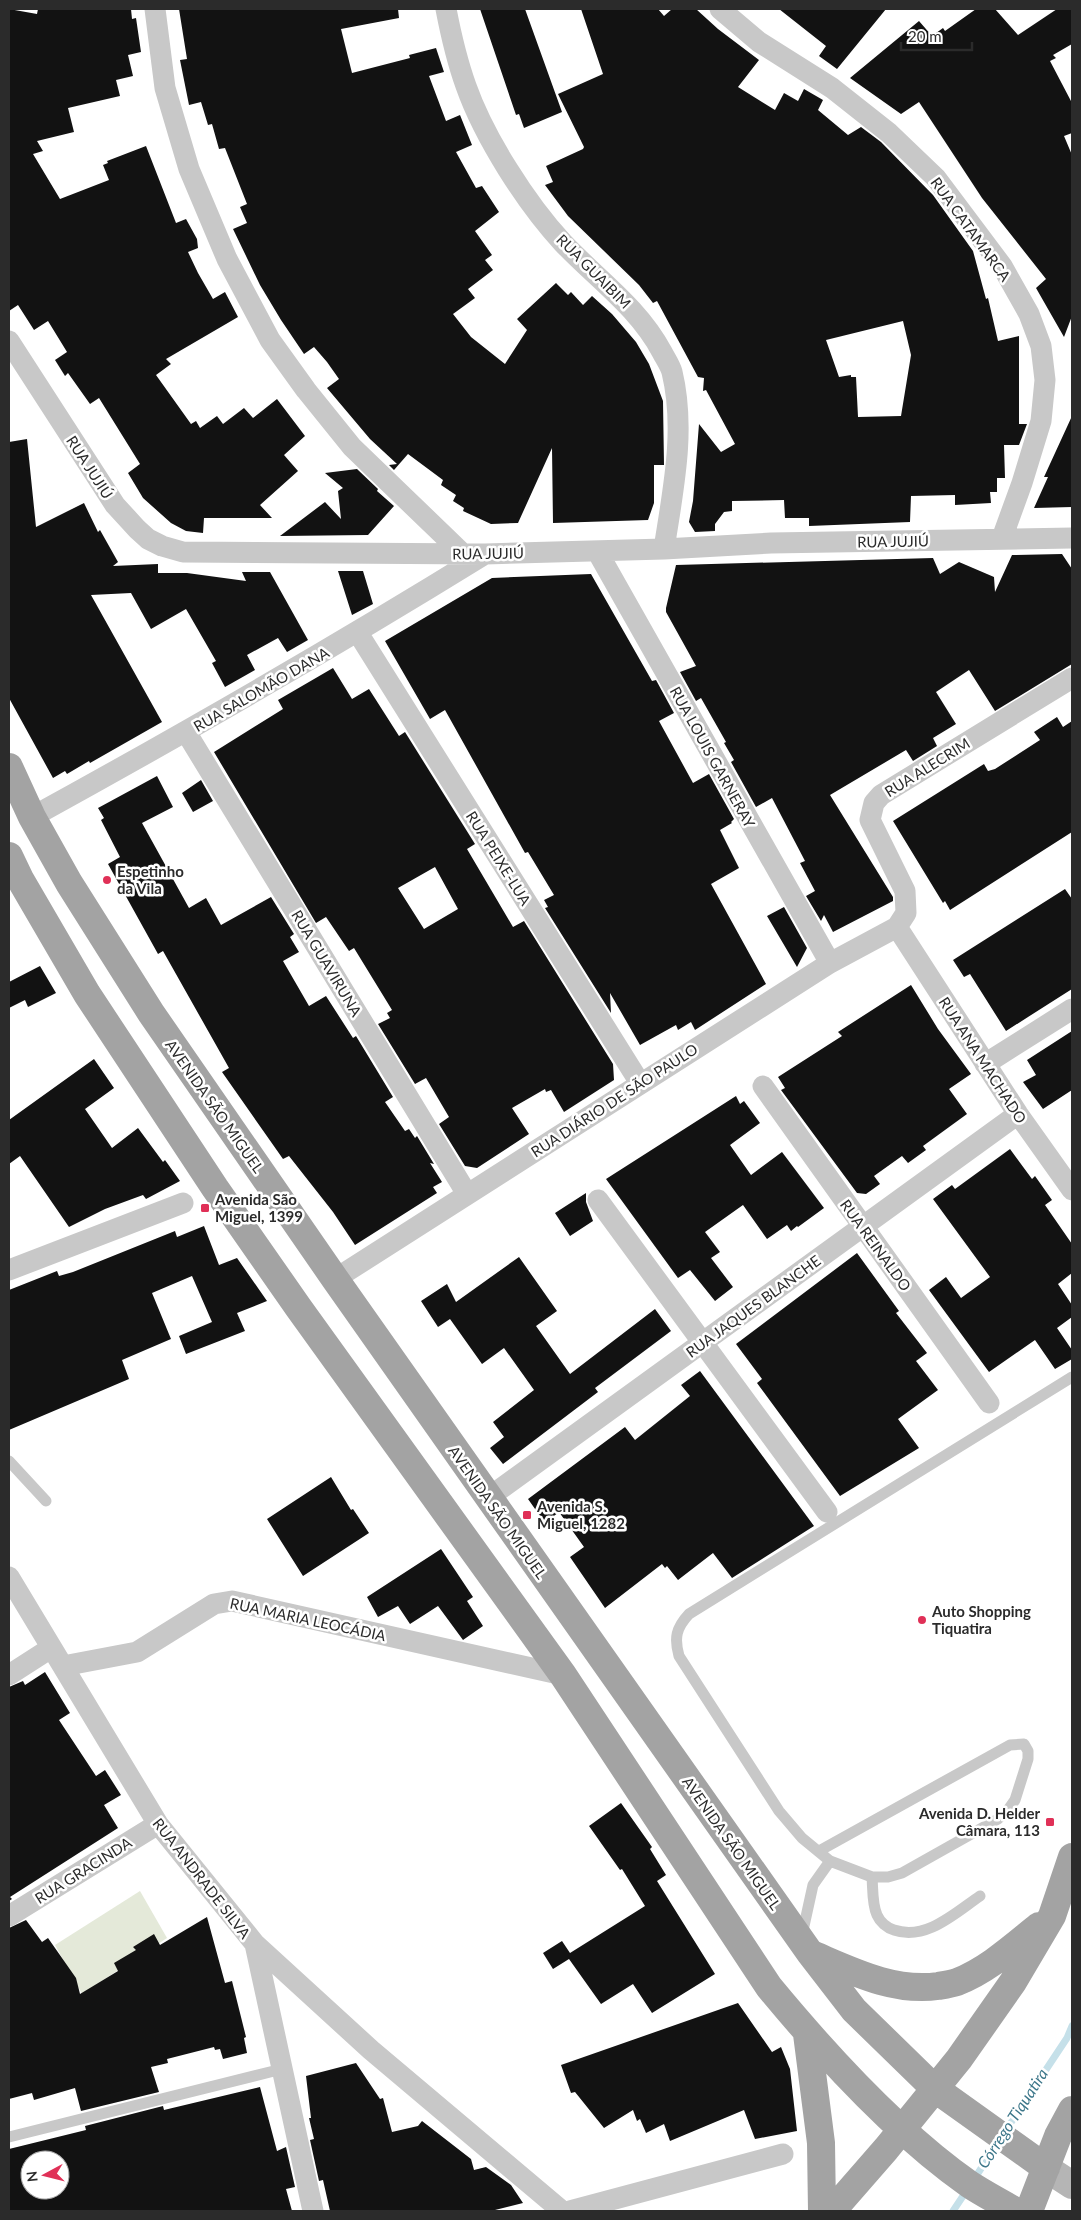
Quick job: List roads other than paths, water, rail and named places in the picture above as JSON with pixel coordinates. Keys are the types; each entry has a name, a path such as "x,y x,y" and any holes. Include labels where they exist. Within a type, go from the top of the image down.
{"main road":[{"name":"AVENIDA SÃO MIGUEL","path":"9,767 32,817 86,913 150,1013 488,1498 805,1946 854,2010 934,2088 1072,2185"},
{"path":"9,856 20,879 87,994 215,1188 303,1315 564,1675 768,1987 807,2034 901,2130 977,2188 1015,2211"},
{"path":"832,2211 886,2149 959,2059 1013,1982 1052,1916 1072,1857"},
{"path":"805,1946 851,1971 893,1986 927,1987 956,1983 981,1970 1052,1916"},
{"path":"807,2034 821,2143 822,2211"},
{"path":"1029,2211 1058,2136 1072,2110"}],"street":[{"path":"155,9 165,88 189,169 227,260 270,340 306,390 352,447 463,554"},
{"name":"RUA GUAIBIM","path":"446,9 451,36 466,87 507,168 562,242 636,312 659,346 672,370 677,407 678,456 664,549"},
{"name":"RUA CATAMARCA","path":"720,9 760,42 832,88 889,133 936,178 1002,266 1029,314 1040,346 1045,380 1041,421 1022,483 1002,538"},
{"name":"RUA JUJIÚ","path":"9,341 115,505 136,529 162,546 184,552 485,554 664,549 771,543 1072,538"},
{"name":"RUA LOUIS GARNERAY","path":"597,551 830,963"},
{"name":"RUA SALOMÃO DANA","path":"32,817 186,732 358,633 485,554"},
{"name":"RUA PEIXE-LUA","path":"358,633 640,1083"},
{"name":"RUA ALECRIM","path":"897,927 906,913 906,891 870,820 874,804 881,795 1072,678"},
{"name":"RUA GUAVIRUNA","path":"186,732 467,1194"},
{"name":"RUA DIÁRIO DE SÃO PAULO","path":"335,1279 830,963 897,927"},
{"name":"RUA ANA MACHADO","path":"897,927 984,1064 1072,1190"},
{"path":"984,1064 1072,1009"},
{"name":"RUA REINALDO","path":"763,1086 989,1403"},
{"name":"RUA JAQUES BLANCHE","path":"488,1498 1018,1114"},
{"path":"598,1200 827,1512"},
{"path":"9,1270 183,1202"},
{"name":"RUA ANDRADE SILVA","path":"9,1577 158,1824 255,1944 313,2211"},
{"name":"RUA MARIA LEOCÁDIA","path":"64,1666 127,1655 147,1646 214,1604 232,1601 564,1675"},
{"path":"9,1675 51,1648"},
{"name":"RUA GRACINDA","path":"9,1916 158,1824"},
{"path":"255,1944 384,2062 562,2211"},
{"path":"570,2211 783,2154"}],"lane":[{"path":"819,1851 1010,1745 1024,1744 1028,1750 1028,1759 1015,1800 1003,1814 902,1873 888,1877 872,1877 830,1861 802,1838 779,1811 679,1656 676,1633 680,1623 689,1614 1072,1377"},
{"path":"9,1461 46,1501"},
{"path":"805,1946 806,1907 813,1885 830,1861"},
{"path":"872,1877 877,1916 887,1928 901,1933 920,1932 937,1926 980,1896"},
{"path":"9,2136 282,2069"}],"waterway":[{"name":"Córrego Tiquatira","path":"1004,2133 1067,2038 1072,2026"},
{"name":"Córrego Tiquatira","path":"973,2181 998,2142"},
{"name":"Córrego Tiquatira","path":"953,2211 967,2190"}],"place":[{"name":"Espetinho da Vila","path":"107,880"},
{"name":"Avenida São Miguel, 1399","path":"205,1208"},
{"name":"Avenida S. Miguel, 1282","path":"527,1515"},
{"name":"Auto Shopping Tiquatira","path":"922,1620"},
{"name":"Avenida D. Helder Câmara, 113","path":"1050,1822"}]}
